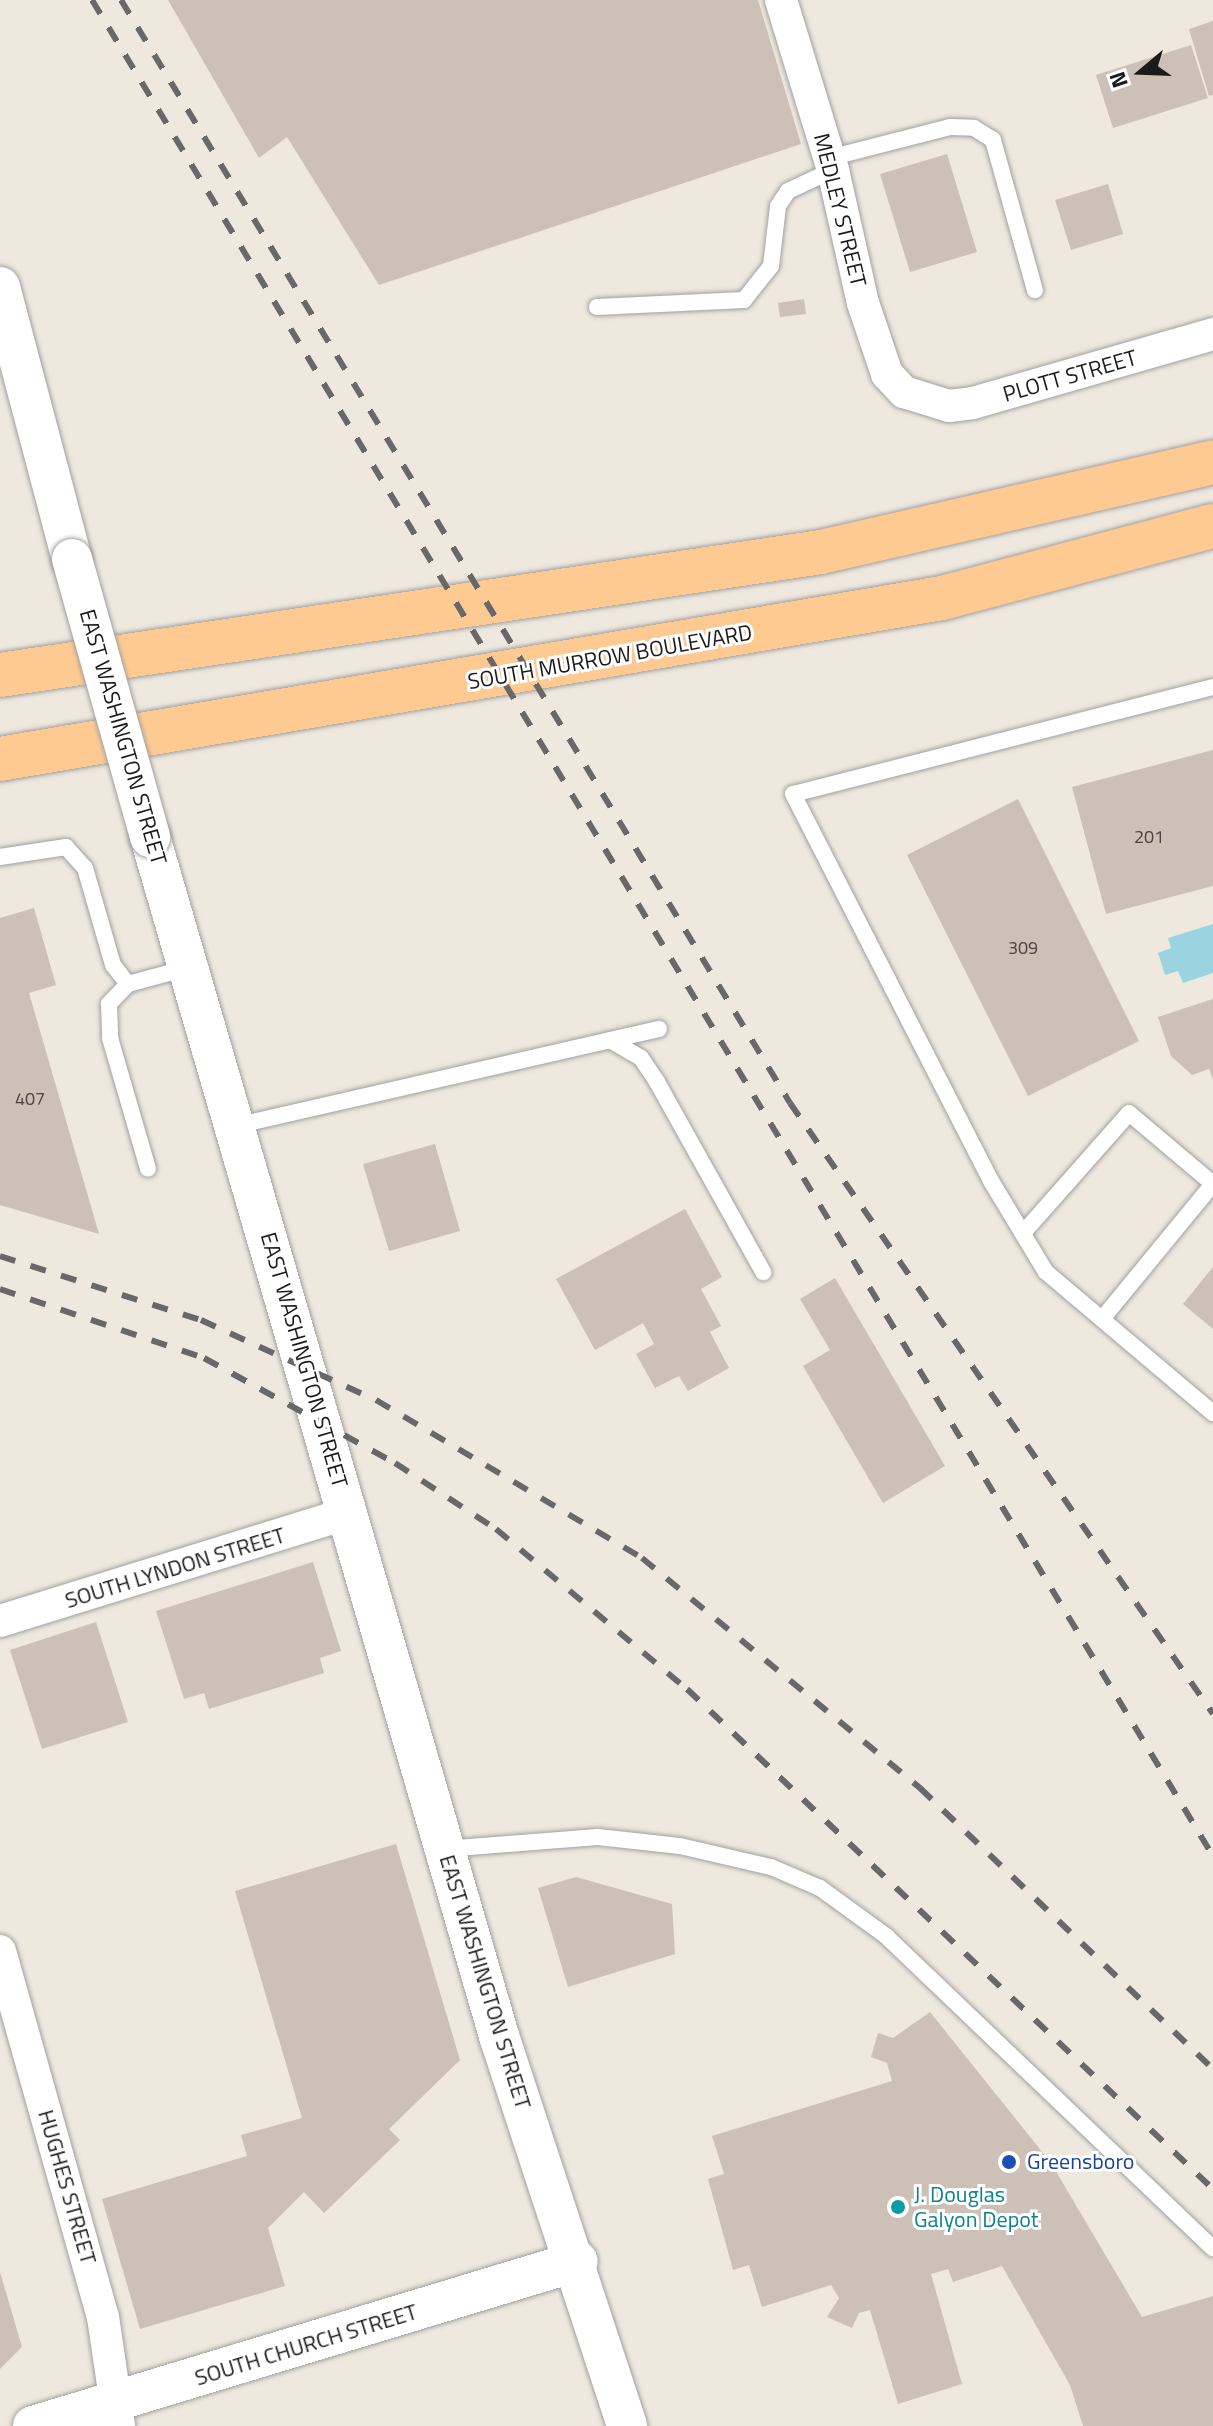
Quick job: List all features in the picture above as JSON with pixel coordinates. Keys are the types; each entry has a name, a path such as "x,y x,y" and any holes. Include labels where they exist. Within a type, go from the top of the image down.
{"main road":[{"path":"0,675 821,552 1213,462"},
{"name":"SOUTH MURROW BOULEVARD","path":"0,759 942,598 1213,526"}],"street":[{"name":"MEDLEY STREET","path":"781,0 831,164 887,374 925,402"},
{"name":"EAST WASHINGTON STREET","path":"0,287 7,342 444,1849 500,2039 578,2261 627,2426"},
{"name":"PLOTT STREET","path":"925,402 973,403 1213,334"},
{"name":"SOUTH LYNDON STREET","path":"0,1621 349,1513"},
{"name":"HUGHES STREET","path":"0,1951 103,2317 117,2415"},
{"name":"SOUTH CHURCH STREET","path":"33,2426 117,2415 578,2261"}],"lane":[{"path":"597,307 744,300 771,266 778,206 788,191 831,164 950,127 974,128 993,140 1035,290"},
{"path":"1213,687 793,794 1046,1272 1213,1413"},
{"path":"0,857 66,847 85,868 113,965 128,984"},
{"path":"148,1169 110,1038 109,1004 128,984 189,968"},
{"path":"235,1126 659,1029"},
{"path":"610,1040 649,1070 763,1272"},
{"path":"1023,1233 1129,1113 1213,1184 1102,1319"},
{"path":"444,1849 598,1837 680,1846 771,1867 820,1888 886,1936 1213,2248"}],"water":[{"path":"1213,924 1213,973 1183,983 1178,971 1165,975 1158,953 1171,948 1168,938"}],"building":[{"path":"168,0 758,0 801,144 379,285 287,137 259,158"},
{"path":"1213,21 1213,95 1209,96 1189,29"},
{"path":"1191,45 1208,98 1113,128 1096,75"},
{"path":"947,154 977,252 910,272 880,174"},
{"path":"1108,184 1123,234 1071,250 1055,200"},
{"path":"804,299 806,314 780,317 778,303"},
{"path":"1213,750 1213,886 1106,914 1072,787"},
{"path":"1018,799 1139,1041 1028,1096 907,855"},
{"path":"34,908 56,985 29,993 99,1234 0,1205 0,918"},
{"path":"1213,999 1213,1079 1209,1069 1192,1075 1171,1056 1158,1017"},
{"path":"435,1144 460,1231 389,1251 363,1164"},
{"path":"685,1209 722,1277 701,1289 721,1326 710,1332 729,1368 688,1391 679,1376 655,1388 636,1354 654,1344 643,1323 595,1350 556,1279"},
{"path":"1213,1267 1213,1329 1183,1304"},
{"path":"835,1278 945,1466 883,1503 803,1366 830,1350 800,1299"},
{"path":"313,1562 341,1651 320,1658 324,1673 209,1709 204,1693 184,1699 156,1611"},
{"path":"96,1622 128,1722 42,1749 10,1650"},
{"path":"396,1844 460,2060 389,2129 400,2140 324,2213 304,2192 268,2228 285,2286 140,2329 102,2199 247,2156 241,2135 302,2118 235,1891"},
{"path":"576,1877 672,1904 675,1954 568,1987 538,1888"},
{"name":"J. Douglas Galyon Depot","path":"930,2012 1051,2163 1142,2317 1213,2296 1213,2426 1083,2426 1070,2385 1002,2266 953,2282 948,2269 931,2274 962,2384 898,2404 870,2310 859,2313 852,2328 827,2317 839,2298 831,2285 762,2307 749,2265 733,2270 708,2179 724,2174 712,2136 892,2081 887,2063 871,2057 878,2033 893,2038"},
{"path":"0,2272 22,2347 0,2369"}],"railway":[{"path":"92,0 1213,1856"},
{"path":"121,0 790,1103 1213,1714"},
{"path":"0,1256 201,1320 376,1400 642,1558 920,1788 1213,2069"},
{"path":"0,1289 204,1358 395,1463 496,1529 687,1689 1213,2189"}],"place":[{"name":"Greensboro","path":"1009,2162"},
{"name":"J. Douglas Galyon Depot","path":"898,2207"}]}
